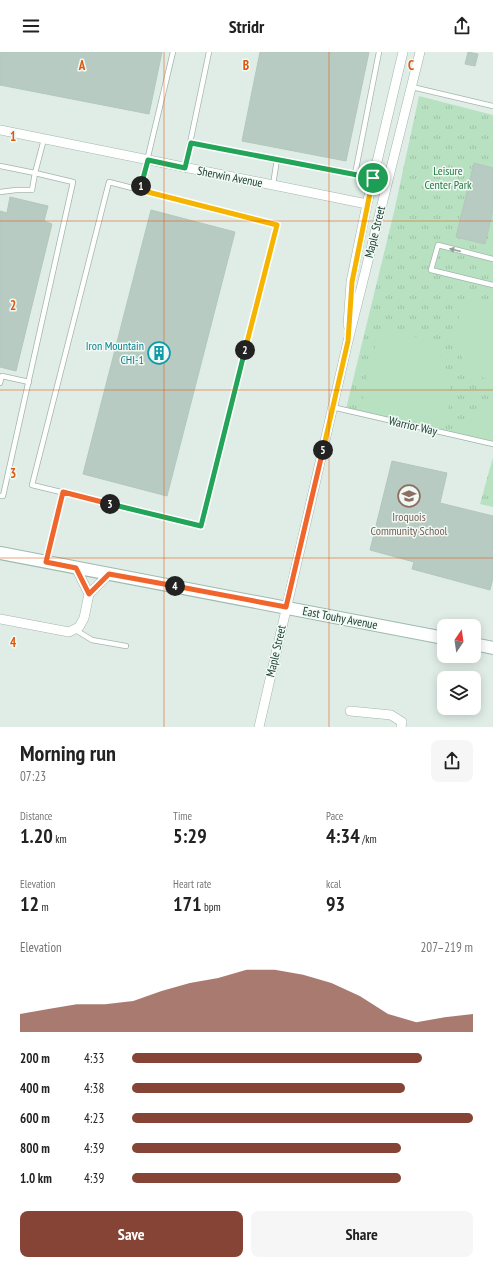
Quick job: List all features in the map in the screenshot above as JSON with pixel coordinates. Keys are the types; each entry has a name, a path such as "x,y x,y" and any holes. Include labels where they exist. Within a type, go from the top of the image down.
{"main road":[{"name":"East Touhy Avenue","path":"0,552 76,568 437,637"},
{"path":"481,645 493,648"}],"street":[{"name":"Maple Street","path":"348,341 352,282 367,204 403,52"},
{"name":"Maple Street","path":"259,727 332,407 420,52"},
{"name":"Sherwin Avenue","path":"0,130 367,204"},
{"path":"76,568 89,594"},
{"path":"0,620 69,632 79,627 84,618 89,594 109,574"},
{"path":"350,711 391,715 402,722 401,727"}],"lane":[{"path":"140,190 173,52"},
{"path":"185,168 209,52"},
{"path":"355,174 379,52"},
{"path":"412,87 493,106"},
{"path":"0,192 32,190 44,139"},
{"path":"191,143 373,178"},
{"path":"272,185 277,160"},
{"path":"0,166 73,182 3,496 0,496"},
{"path":"109,182 140,190 277,225 201,526 32,485 109,182"},
{"path":"493,259 438,246 431,270 493,284"},
{"path":"0,383 2,376 29,382"},
{"name":"Warrior Way","path":"332,407 493,444"},
{"path":"46,562 63,492"},
{"path":"74,629 92,640 126,646"}],"green space":[{"name":"Leisure Center Park","path":"419,96 493,115 493,447 345,413 394,212"},
{"path":"461,301 493,310 493,382 479,375 470,368 463,359 459,350 458,328"},
{"path":"380,328 398,330 414,335 434,350 442,359 450,380 449,404 443,429 371,412 362,396"},
{"path":"493,403 493,446 465,440 468,428 474,418 482,409"},
{"path":"493,457 493,507 480,504"}],"building":[{"path":"0,52 162,52 149,114 0,85"},
{"path":"260,52 369,52 346,161 242,141"},
{"path":"468,52 478,54 475,66 465,64"},
{"path":"474,163 493,168 493,210 485,244 456,237"},
{"path":"10,197 48,206 44,221 52,224 16,371 0,367 0,211 7,213"},
{"name":"Iron Mountain CHI-1","path":"151,210 235,232 167,496 83,474"},
{"path":"392,461 447,473 440,503 493,516 493,578 490,590 412,569 414,562 370,550"}],"place":[{"name":"Iron Mountain CHI-1","path":"159,353"},
{"name":"Iroquois Community School","path":"409,496"}],"route":[{"path":"191,143 373,178 352,282 348,318 348,341 286,607 109,574 97,584 89,594 76,568 46,562 63,492 201,526 277,225 140,190 148,160 185,168 191,143"}]}
